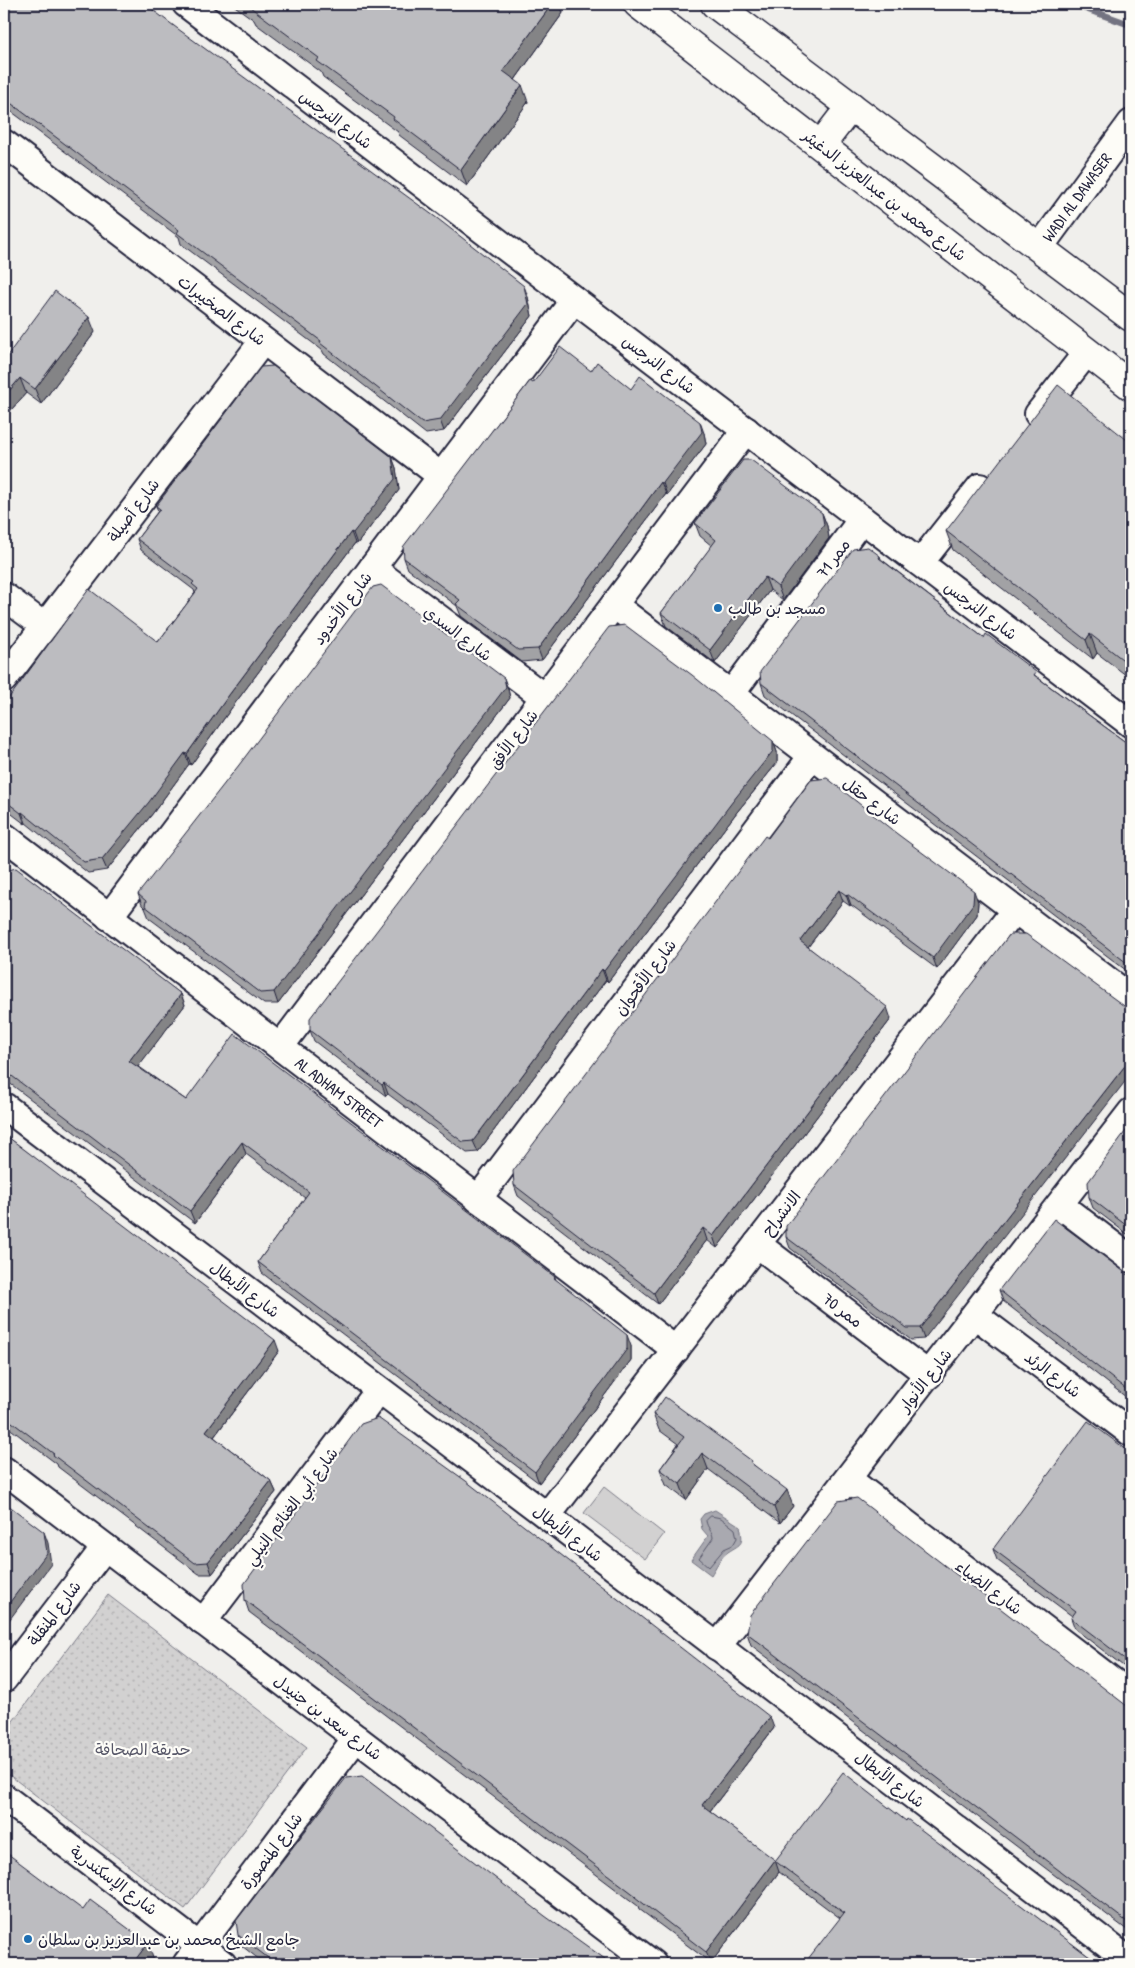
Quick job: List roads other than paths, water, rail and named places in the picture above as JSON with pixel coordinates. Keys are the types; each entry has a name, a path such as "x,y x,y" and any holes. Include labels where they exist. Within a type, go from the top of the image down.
{"street":[{"name":"شارع النرجس","path":"186,4 1131,724"},
{"name":"شارع محمد بن عبدالعزيز الدغيثر","path":"638,4 1131,386"},
{"path":"715,4 1131,317"},
{"path":"821,145 851,106"},
{"name":"WADI AL DAWASER","path":"1040,247 1131,123"},
{"name":"شارع الصخيبرات","path":"4,143 441,476"},
{"name":"شارع الأخدود","path":"109,917 574,300"},
{"name":"شارع أصيلة","path":"4,679 263,341"},
{"path":"1025,430 1087,352"},
{"name":"شارع الأفق","path":"280,1047 746,430"},
{"path":"920,563 994,470"},
{"name":"ممر 71","path":"731,694 862,519"},
{"name":"شارع السدي","path":"372,568 544,697"},
{"path":"4,596 44,626"},
{"name":"شارع حقل","path":"614,604 1131,998"},
{"name":"شارع الأقحوان","path":"478,1198 812,756"},
{"name":"AL ADHAM STREET","path":"7,845 109,917 676,1350"},
{"name":"الانشراح","path":"547,1516 1015,910"},
{"name":"شارع الأبطال","path":"4,1106 547,1516 717,1648 1131,1962"},
{"name":"شارع الأنوار","path":"717,1648 1131,1112"},
{"path":"1060,1205 1131,1259"},
{"name":"ممر 70","path":"757,1244 929,1375"},
{"name":"شارع الرئد","path":"975,1315 1131,1433"},
{"name":"شارع أبي الغنائم النيلي","path":"203,1622 379,1390"},
{"name":"شارع سعد بن جنيدل","path":"4,1470 653,1964"},
{"name":"شارع الضياء","path":"848,1479 1131,1696"},
{"name":"شارع المنقلة","path":"4,1679 105,1547"},
{"name":"شارع المنصورة","path":"193,1955 356,1738"},
{"name":"شارع الإسكندرية","path":"4,1797 193,1955 223,1964"}],"water":[{"path":"715,1510 740,1526 742,1540 739,1545 723,1556 711,1575 691,1560 708,1536 702,1529 700,1519 704,1514"}],"waterway":[{"path":"1073,4 1131,25"}],"place":[{"name":"مسجد بن طالب","path":"718,608"},
{"name":"جامع الشيخ محمد بن عبدالعزيز بن سلطان","path":"28,1939"}],"park label":[{"name":"حديقة الصحافة","path":"143,1749"}]}
